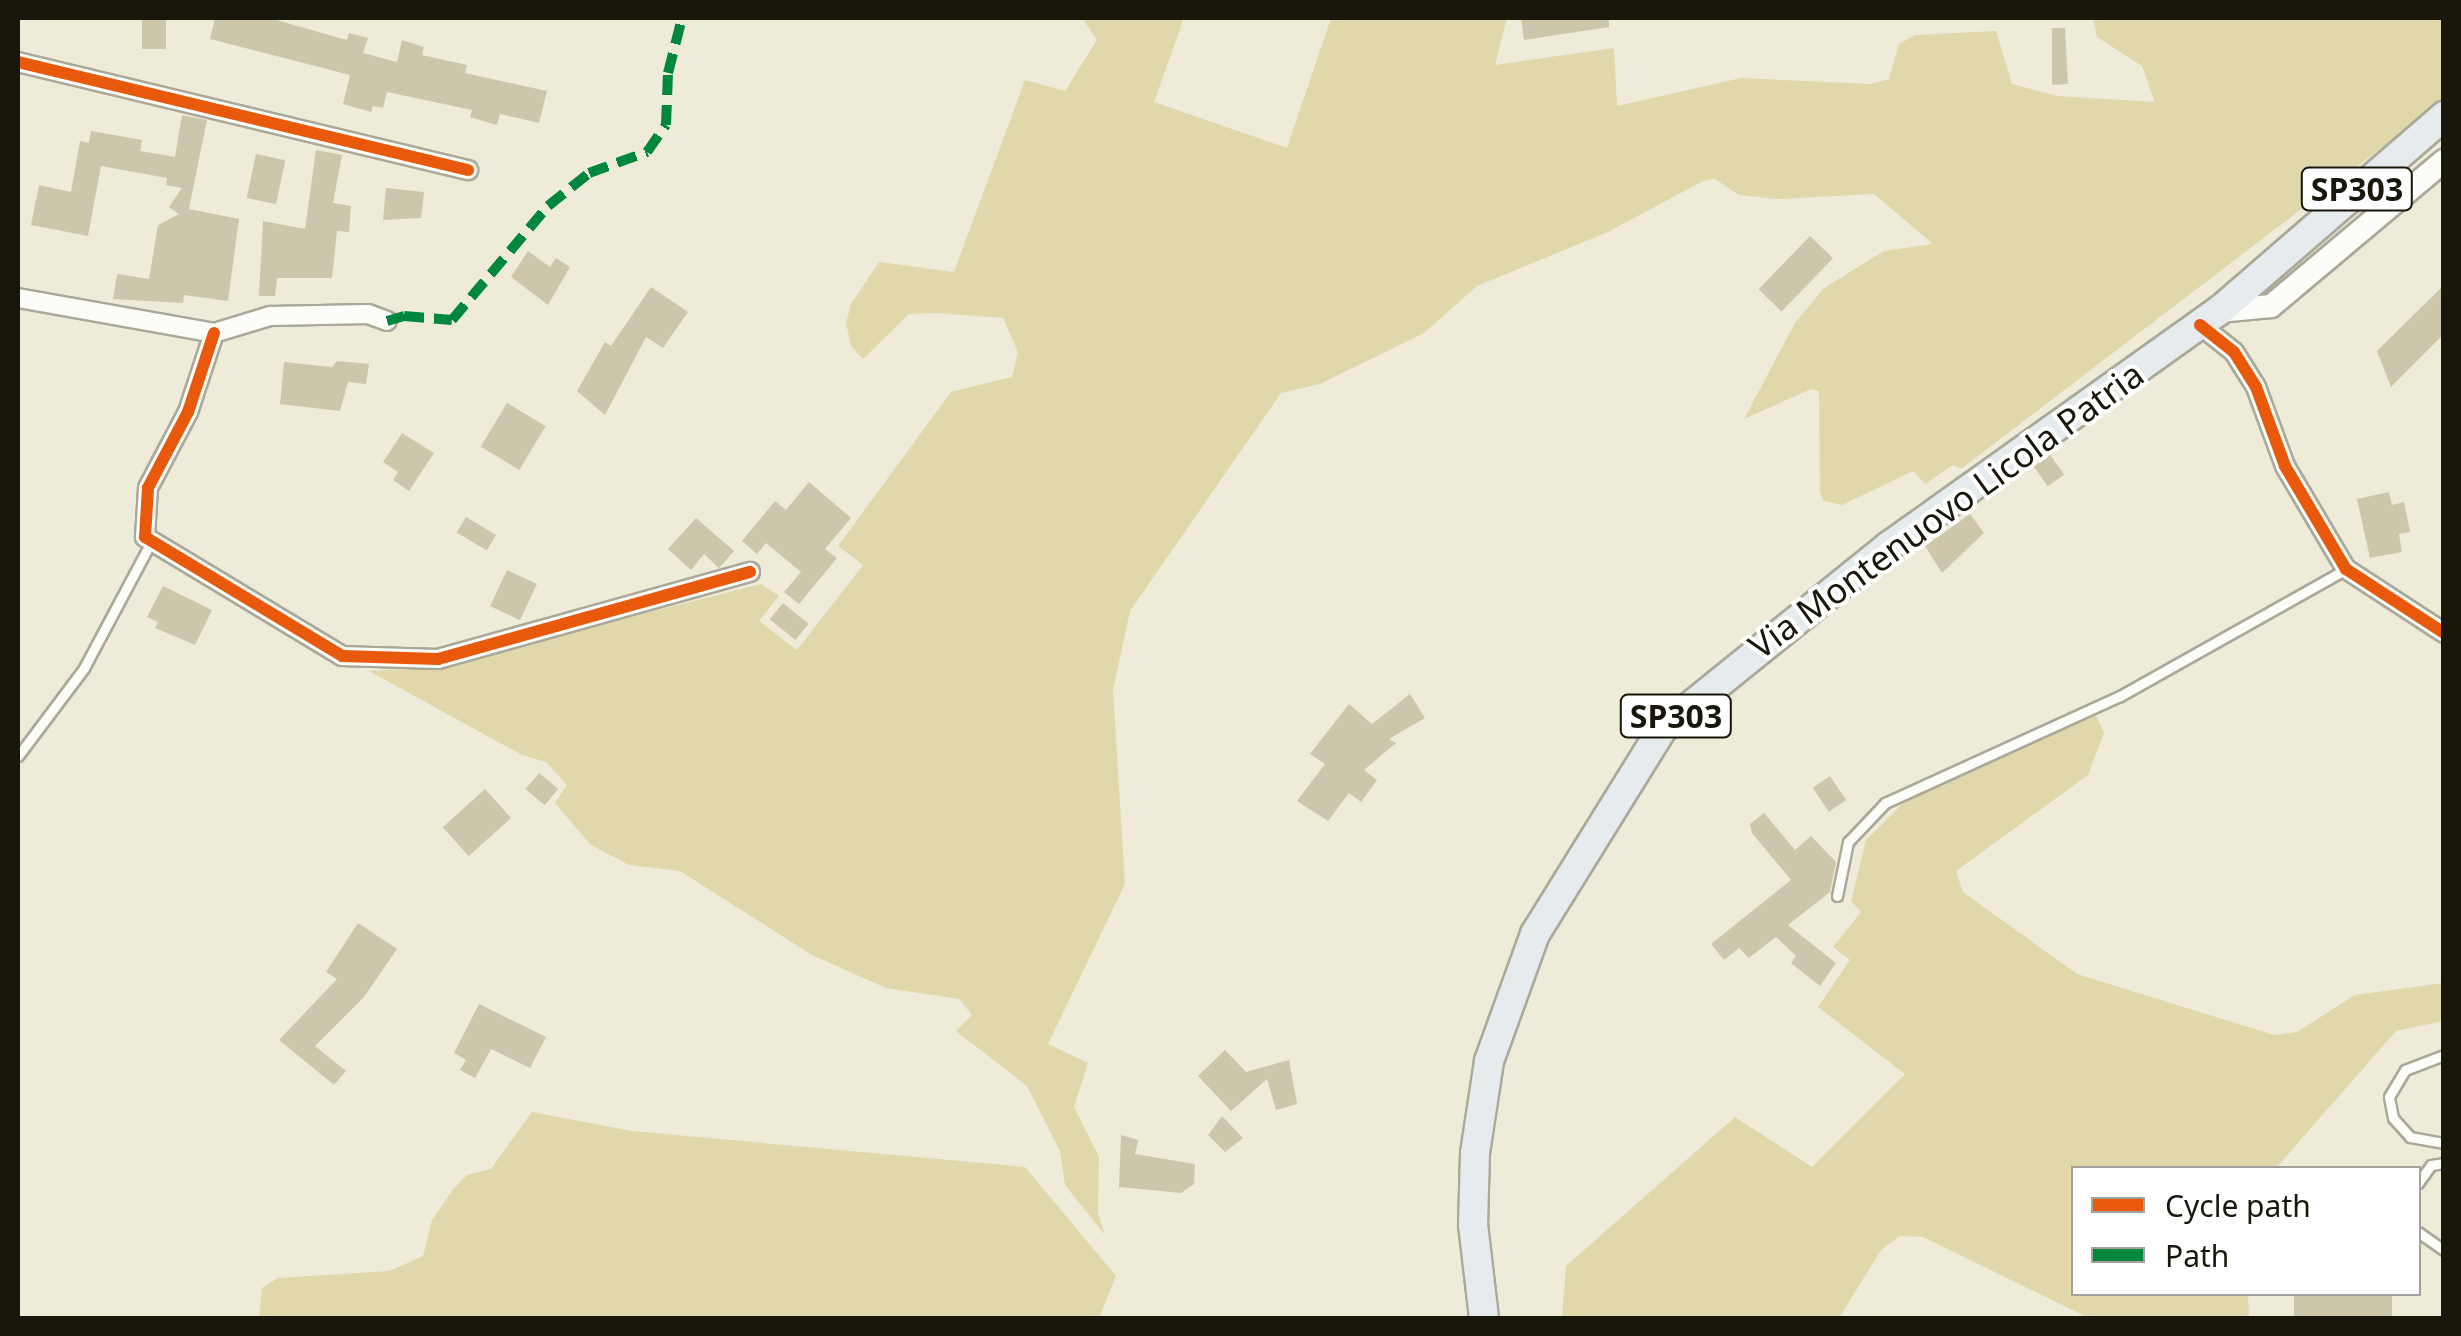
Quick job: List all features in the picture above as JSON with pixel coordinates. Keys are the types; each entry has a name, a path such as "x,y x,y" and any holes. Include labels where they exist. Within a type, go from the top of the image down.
{"main road":[{"name":"Via Montenuovo Licola Patria","path":"1484,1318 1474,1226 1475,1153 1489,1061 1535,934 1662,728 1888,546 2210,318 2270,262 2444,116"}],"street":[{"path":"18,62 468,170"},
{"path":"2444,160 2271,306 2210,318 2256,387 2285,466 2346,569 2444,632"},
{"path":"2270,262 2268,290 2296,287"},
{"path":"18,298 214,333 270,316 368,314 386,321"},
{"path":"214,333 188,412 148,488 142,519 151,542 342,656 378,662 438,659 750,572"}],"lane":[{"path":"18,756 84,668 151,542"},
{"path":"1837,896 1848,842 1885,802 2120,696 2346,569"},
{"path":"2444,1055 2404,1070 2389,1097 2393,1118 2410,1137 2444,1143"},
{"path":"2421,1180 2432,1165 2444,1163"},
{"path":"2421,1234 2444,1250"}],"shaded area":[{"path":"1082,18 1184,18 1154,102 1287,148 1331,18 1507,18 1495,65 1614,48 1617,106 1741,78 1870,84 1889,79 1899,44 1915,35 1996,31 2012,84 2057,96 2155,102 2142,66 2097,37 2093,18 2443,18 2443,101 1961,469 1953,465 1925,484 1913,471 1842,505 1824,501 1820,492 1819,391 1811,389 1744,419 1795,323 1824,288 1884,251 1933,244 1874,194 1777,199 1739,195 1715,179 1703,181 1608,232 1477,286 1424,333 1320,384 1281,393 1130,611 1113,690 1125,884 1048,1044 1088,1063 1074,1107 1099,1157 1098,1213 1105,1235 1065,1185 1060,1151 1027,1086 956,1031 972,1015 959,999 886,988 812,955 680,871 629,865 591,845 555,803 567,785 546,762 522,755 369,671 429,668 761,584 779,596 759,621 797,650 863,565 838,546 951,392 1012,377 1018,352 1003,318 909,314 863,359 851,346 846,323 851,304 879,262 954,272 1025,80 1065,91 1097,40"},
{"path":"2096,716 2104,733 2088,775 1956,871 1963,892 2077,974 2274,1035 2297,1032 2355,995 2443,983 2443,1021 2396,1031 2278,1166 2071,1166 2071,1296 2248,1296 2249,1318 2089,1318 1923,1237 1900,1236 1881,1250 1839,1318 1562,1318 1566,1266 1735,1117 1812,1167 1905,1074 1818,1007 1850,960 1833,947 1861,912 1851,901 1866,840 1902,804 1946,778"},
{"path":"532,1112 632,1131 1025,1167 1116,1276 1099,1318 259,1318 262,1288 278,1278 389,1271 423,1256 432,1220 453,1189 467,1175 491,1169"}],"building":[{"path":"142,18 166,18 166,49 142,49"},
{"path":"215,18 269,18 347,40 349,33 368,38 363,53 397,62 402,40 424,47 422,55 467,65 465,73 547,91 539,123 500,114 497,125 470,117 472,110 387,92 383,108 373,106 371,112 343,104 350,75 210,39"},
{"path":"1521,18 1609,18 1609,27 1524,40"},
{"path":"2052,28 2065,28 2068,84 2052,85"},
{"path":"182,115 207,120 189,209 239,219 228,301 184,295 183,303 113,299 117,274 149,279 158,225 179,214 169,207 182,188 166,185 167,178 101,166 88,236 31,225 39,185 71,192 80,141 89,143 91,131 142,140 140,151 175,157"},
{"path":"316,150 342,155 333,203 351,206 349,232 337,231 332,278 277,278 275,296 259,296 263,221 305,229"},
{"path":"256,154 285,160 276,204 247,198"},
{"path":"386,188 424,192 421,218 383,220"},
{"path":"1810,236 1833,258 1782,311 1759,289"},
{"path":"528,251 550,267 556,258 570,267 548,305 511,277"},
{"path":"2444,285 2444,334 2391,387 2377,351"},
{"path":"651,287 688,312 663,348 646,337 605,415 577,391 605,342 611,346"},
{"path":"337,361 369,364 366,384 348,382 340,411 280,404 284,362 332,367"},
{"path":"507,403 546,426 519,470 481,447"},
{"path":"402,433 434,453 409,491 393,480 398,472 383,462"},
{"path":"2050,455 2064,474 2048,486 2034,467"},
{"path":"809,482 851,518 825,549 837,558 799,604 784,592 801,572 766,543 757,554 742,541 775,501 786,510"},
{"path":"2389,492 2392,505 2404,502 2410,532 2399,534 2402,552 2370,558 2357,499"},
{"path":"1970,514 1984,533 1942,573 1925,546"},
{"path":"466,517 496,535 487,550 457,532"},
{"path":"696,518 734,551 719,568 704,554 691,570 668,549"},
{"path":"507,570 537,584 520,620 490,606"},
{"path":"163,586 212,610 195,645 155,628 158,622 147,617"},
{"path":"783,603 809,624 795,640 770,619"},
{"path":"1410,694 1425,718 1389,739 1396,743 1364,770 1377,780 1361,802 1349,793 1328,821 1297,801 1325,764 1310,754 1349,704 1372,724"},
{"path":"539,773 558,789 545,805 526,789"},
{"path":"1830,776 1846,800 1829,812 1813,788"},
{"path":"485,789 511,818 469,856 443,827"},
{"path":"1764,813 1795,850 1811,836 1836,862 1830,892 1788,925 1836,963 1820,986 1791,963 1796,956 1776,937 1749,958 1739,948 1724,960 1711,944 1791,880 1752,833 1750,824"},
{"path":"358,923 397,949 364,997 315,1046 346,1071 334,1085 279,1040 337,979 326,972"},
{"path":"479,1004 546,1037 530,1068 491,1049 475,1078 460,1070 466,1060 454,1053"},
{"path":"1225,1050 1246,1072 1289,1060 1297,1104 1276,1110 1267,1079 1231,1111 1198,1076"},
{"path":"1222,1116 1243,1138 1225,1152 1208,1135"},
{"path":"1121,1135 1138,1140 1135,1154 1195,1164 1194,1184 1181,1193 1119,1187"},
{"path":"2294,1296 2392,1296 2392,1318 2294,1318"}],"marked path":[{"path":"387,321 404,316 452,320 548,206 589,173 647,152 666,125 668,73 682,18"}],"cycle path":[{"path":"18,62 468,170"},
{"path":"2200,325 2234,352 2256,387 2285,466 2346,569 2444,633"},
{"path":"214,333 188,412 148,488 145,537 342,656 438,659 750,572"}]}
